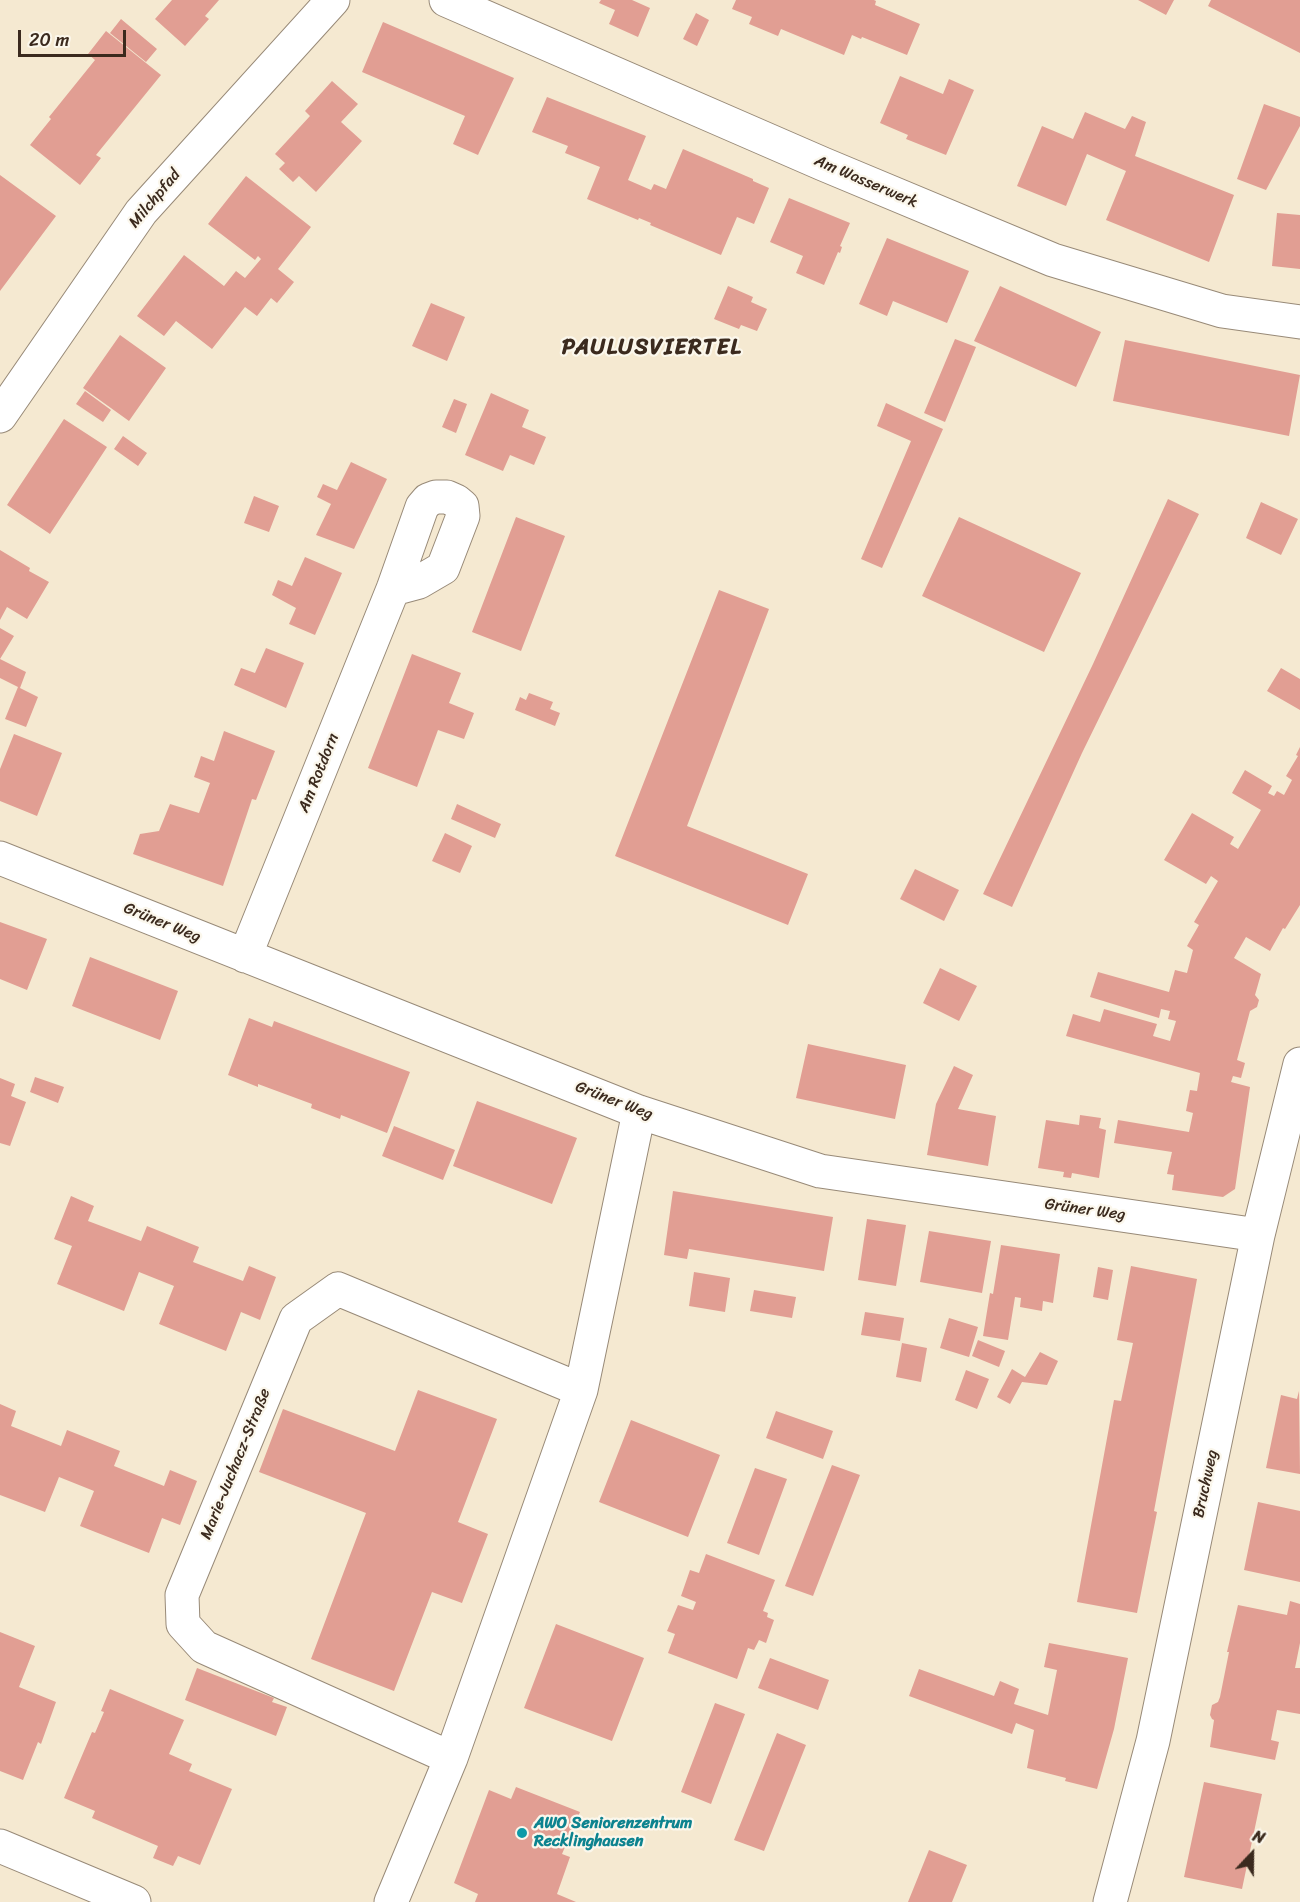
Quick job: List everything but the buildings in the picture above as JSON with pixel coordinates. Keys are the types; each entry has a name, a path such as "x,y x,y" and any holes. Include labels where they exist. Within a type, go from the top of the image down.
{"street":[{"name":"Milchpfad","path":"0,416 141,212 333,0"},
{"name":"Am Wasserwerk","path":"446,0 823,164 1053,260 1222,311 1300,322"},
{"name":"Am Rotdorn","path":"245,956 393,589"},
{"name":"Grüner Weg","path":"0,858 639,1112 820,1171 1258,1235"},
{"name":"Bruchweg","path":"1110,1902 1153,1741 1258,1235 1300,1064"},
{"path":"391,1902 451,1758 581,1390 639,1112"},
{"name":"Marie-Juchacz-Straße","path":"451,1758 204,1647 183,1624 182,1595 296,1319 338,1289 581,1390"},
{"path":"0,1846 134,1902"}],"place":[{"name":"AWO Seniorenzentrum Recklinghausen","path":"522,1833"}],"district":[{"name":"PAULUSVIERTEL","path":"652,348"}]}
